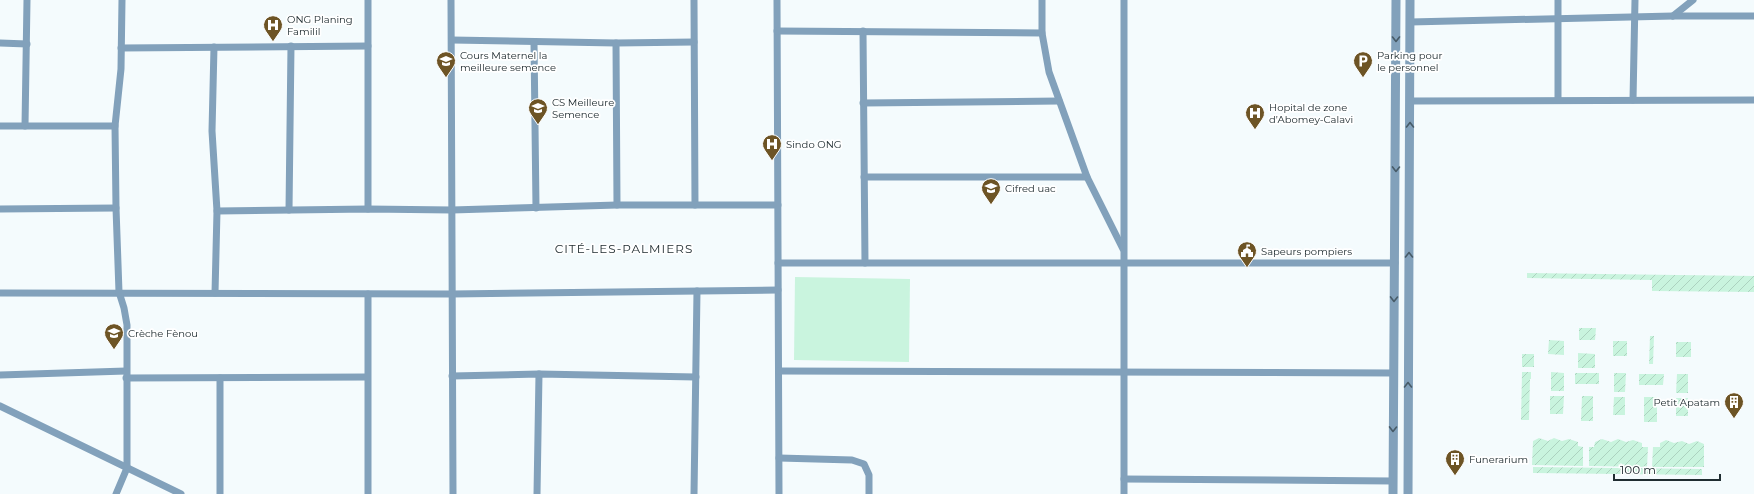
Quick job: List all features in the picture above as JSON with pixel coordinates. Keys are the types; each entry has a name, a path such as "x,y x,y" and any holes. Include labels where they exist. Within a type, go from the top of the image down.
{"street":[{"path":"25,126 27,0"},
{"path":"116,494 127,468 126,325 124,308 119,292 115,126 121,48 122,0"},
{"path":"368,0 368,209"},
{"path":"451,0 453,494"},
{"path":"694,0 695,205"},
{"path":"777,0 779,494"},
{"path":"1042,0 1042,33 1049,72 1087,177 1124,251"},
{"path":"1124,0 1124,494"},
{"path":"1393,494 1396,0"},
{"path":"1408,494 1411,101 1410,0"},
{"path":"1558,0 1558,100"},
{"path":"1633,100 1635,0"},
{"path":"1673,16 1693,0"},
{"path":"1410,22 1673,16 1754,16"},
{"path":"778,31 1042,33"},
{"path":"863,31 865,263"},
{"path":"452,40 616,43 694,42"},
{"path":"534,42 536,208"},
{"path":"0,43 26,44"},
{"path":"616,43 617,205"},
{"path":"289,210 291,46"},
{"path":"121,48 368,46"},
{"path":"214,47 212,131 217,211 215,293"},
{"path":"1411,101 1754,100"},
{"path":"863,103 1059,101"},
{"path":"0,126 115,126"},
{"path":"864,177 1087,177"},
{"path":"217,211 368,209 452,210 617,205 778,205"},
{"path":"0,209 116,208"},
{"path":"778,263 1395,263"},
{"path":"0,293 119,292 452,294 778,290"},
{"path":"694,494 697,291"},
{"path":"368,294 368,494"},
{"path":"779,371 1394,373"},
{"path":"452,376 539,374 696,377"},
{"path":"537,494 539,374"},
{"path":"0,375 126,375 220,378 367,377"},
{"path":"220,378 220,494"},
{"path":"0,406 181,494"},
{"path":"779,458 852,460 864,464 869,475 869,494"},
{"path":"1124,479 1393,481"}],"green space":[{"path":"1527,273 1754,276 1754,292 1652,291 1652,280 1527,278"},
{"path":"795,277 910,279 909,362 794,360"},
{"path":"1579,328 1596,328 1595,340 1579,340"},
{"path":"1650,336 1654,336 1653,364 1649,364"},
{"path":"1549,340 1564,341 1564,355 1548,354"},
{"path":"1613,341 1627,341 1627,356 1613,356"},
{"path":"1676,342 1691,342 1691,357 1676,357"},
{"path":"1578,353 1595,354 1595,368 1578,368"},
{"path":"1522,354 1534,354 1534,367 1522,367"},
{"path":"1522,372 1531,372 1529,420 1521,420"},
{"path":"1551,372 1564,373 1564,391 1551,391"},
{"path":"1575,373 1599,373 1599,384 1575,384"},
{"path":"1614,373 1626,373 1625,392 1614,392"},
{"path":"1639,374 1664,374 1663,385 1639,385"},
{"path":"1677,374 1688,374 1688,393 1676,393"},
{"path":"1550,396 1564,396 1563,414 1550,414"},
{"path":"1582,396 1593,396 1593,421 1581,421"},
{"path":"1614,397 1625,397 1625,415 1613,415"},
{"path":"1644,397 1657,397 1657,422 1644,422"},
{"path":"1676,398 1688,398 1688,416 1676,416"},
{"path":"1539,438 1548,441 1554,438 1562,441 1569,439 1578,442 1578,446 1583,447 1583,466 1532,465 1533,441"},
{"path":"1602,439 1611,442 1618,439 1626,442 1633,440 1642,443 1642,447 1648,447 1647,467 1589,466 1589,447 1594,447 1595,442"},
{"path":"1666,440 1674,443 1682,441 1689,444 1697,441 1704,444 1704,467 1652,467 1653,447 1660,447 1660,443"},
{"path":"1533,467 1702,469 1702,475 1533,473"}],"place":[{"name":"ONG Planing Familil","path":"273,42"},
{"name":"Cours Maternel la meilleure semence","path":"446,78"},
{"name":"Parking pour le personnel","path":"1363,78"},
{"name":"CS Meilleure Semence","path":"538,125"},
{"name":"Hopital de zone d’Abomey-Calavi","path":"1255,130"},
{"name":"Sindo ONG","path":"772,161"},
{"name":"Cifred uac","path":"991,205"},
{"name":"Sapeurs pompiers","path":"1247,268"},
{"name":"Crèche Fènou","path":"114,350"},
{"name":"Petit Apatam","path":"1734,419"},
{"name":"Funerarium","path":"1455,476"}],"district":[{"name":"CITÉ-LES-PALMIERS","path":"624,249"}]}
